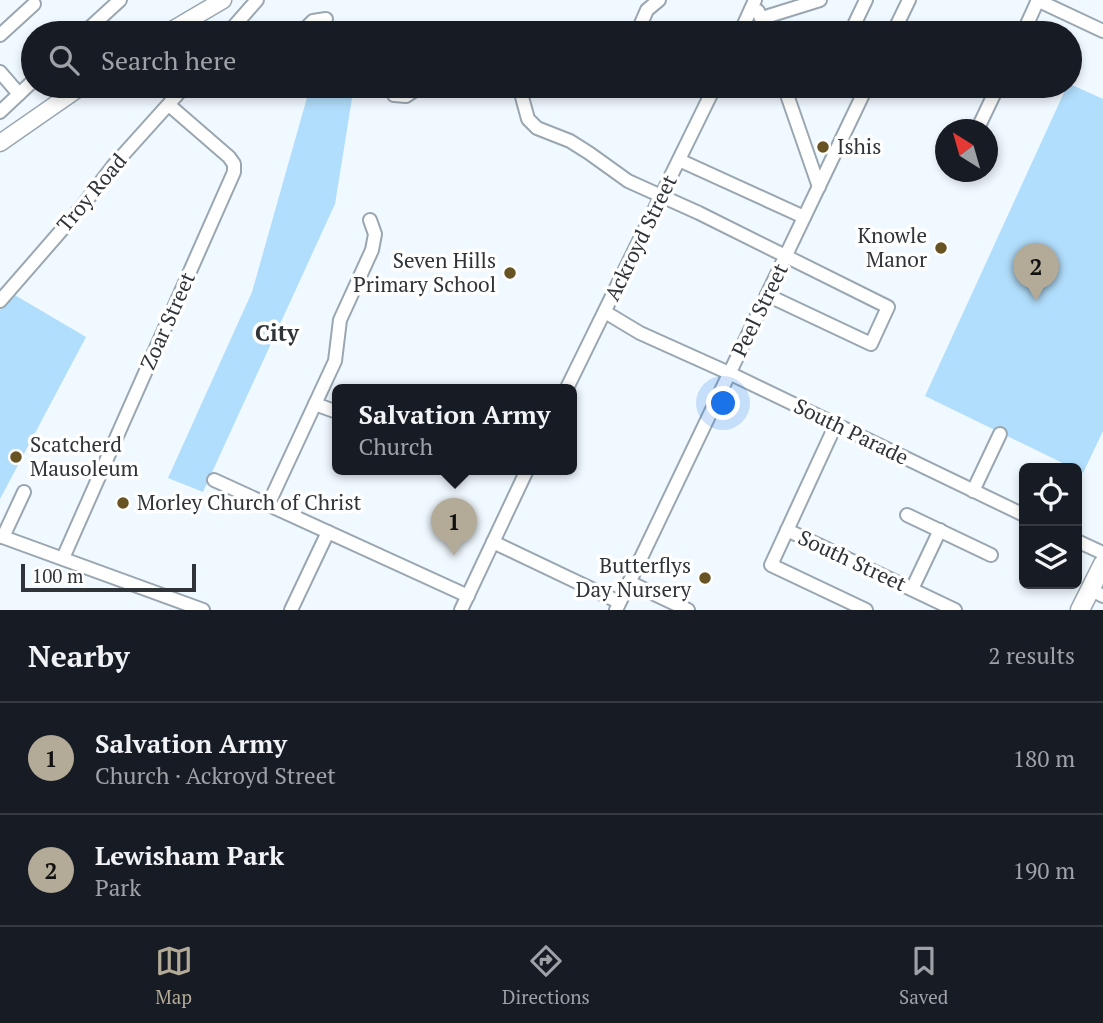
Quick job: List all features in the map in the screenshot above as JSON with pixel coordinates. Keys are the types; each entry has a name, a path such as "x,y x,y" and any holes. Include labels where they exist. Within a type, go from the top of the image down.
{"main road":[{"path":"1080,610 1097,592 1103,564"}],"street":[{"path":"97,21 120,0"},
{"path":"187,21 223,0"},
{"path":"241,21 257,0"},
{"path":"642,21 647,10 659,0"},
{"path":"762,18 820,0"},
{"path":"856,21 866,0"},
{"path":"899,21 909,0"},
{"path":"1028,21 1038,0 1103,31"},
{"path":"754,1 763,21"},
{"path":"745,21 754,1"},
{"path":"0,35 34,4"},
{"path":"312,21 326,19"},
{"path":"0,72 19,94 0,113"},
{"path":"0,143 65,98"},
{"name":"Troy Road","path":"0,301 80,209 113,166 175,98"},
{"path":"522,98 528,119 537,128 570,141 628,181 888,307 871,344 766,295"},
{"name":"Ackroyd Street","path":"569,384 709,98"},
{"path":"788,98 819,187"},
{"name":"Peel Street","path":"618,606 861,98"},
{"path":"982,119 992,98"},
{"name":"Zoar Street","path":"63,558 234,172 234,164 229,157 169,105"},
{"path":"679,160 804,217"},
{"path":"268,505 335,361 340,320 372,250 375,234 370,220"},
{"name":"South Parade","path":"605,312 640,333 1019,513"},
{"path":"315,404 332,410"},
{"path":"836,424 771,565 866,610"},
{"path":"973,491 1000,434"},
{"path":"461,610 525,475"},
{"path":"215,480 468,596"},
{"path":"24,492 2,537 203,610"},
{"path":"907,515 991,555"},
{"name":"South Street","path":"787,530 955,610"},
{"path":"912,589 940,530"},
{"path":"291,610 328,532"},
{"path":"493,542 618,606"},
{"path":"1082,543 1103,553"},
{"path":"629,582 688,610"}],"shaded area":[{"path":"1082,89 1103,99 1103,431 1083,473 1082,463 1062,463 925,396 1062,98 1082,98"},
{"path":"307,98 352,98 335,204 203,492 168,478 252,292"},
{"path":"13,294 86,337 0,499 0,310"}],"place":[{"name":"Ishis","path":"823,147"},
{"name":"Knowle Manor","path":"941,248"},
{"name":"Seven Hills Primary School","path":"510,273"},
{"name":"Lewisham Park","path":"1036,301"},
{"name":"Scatcherd Mausoleum","path":"16,457"},
{"name":"Morley Church of Christ","path":"123,503"},
{"name":"Salvation Army","path":"454,556"},
{"name":"Butterflys Day Nursery","path":"705,578"}],"district":[{"name":"City","path":"277,333"}]}
